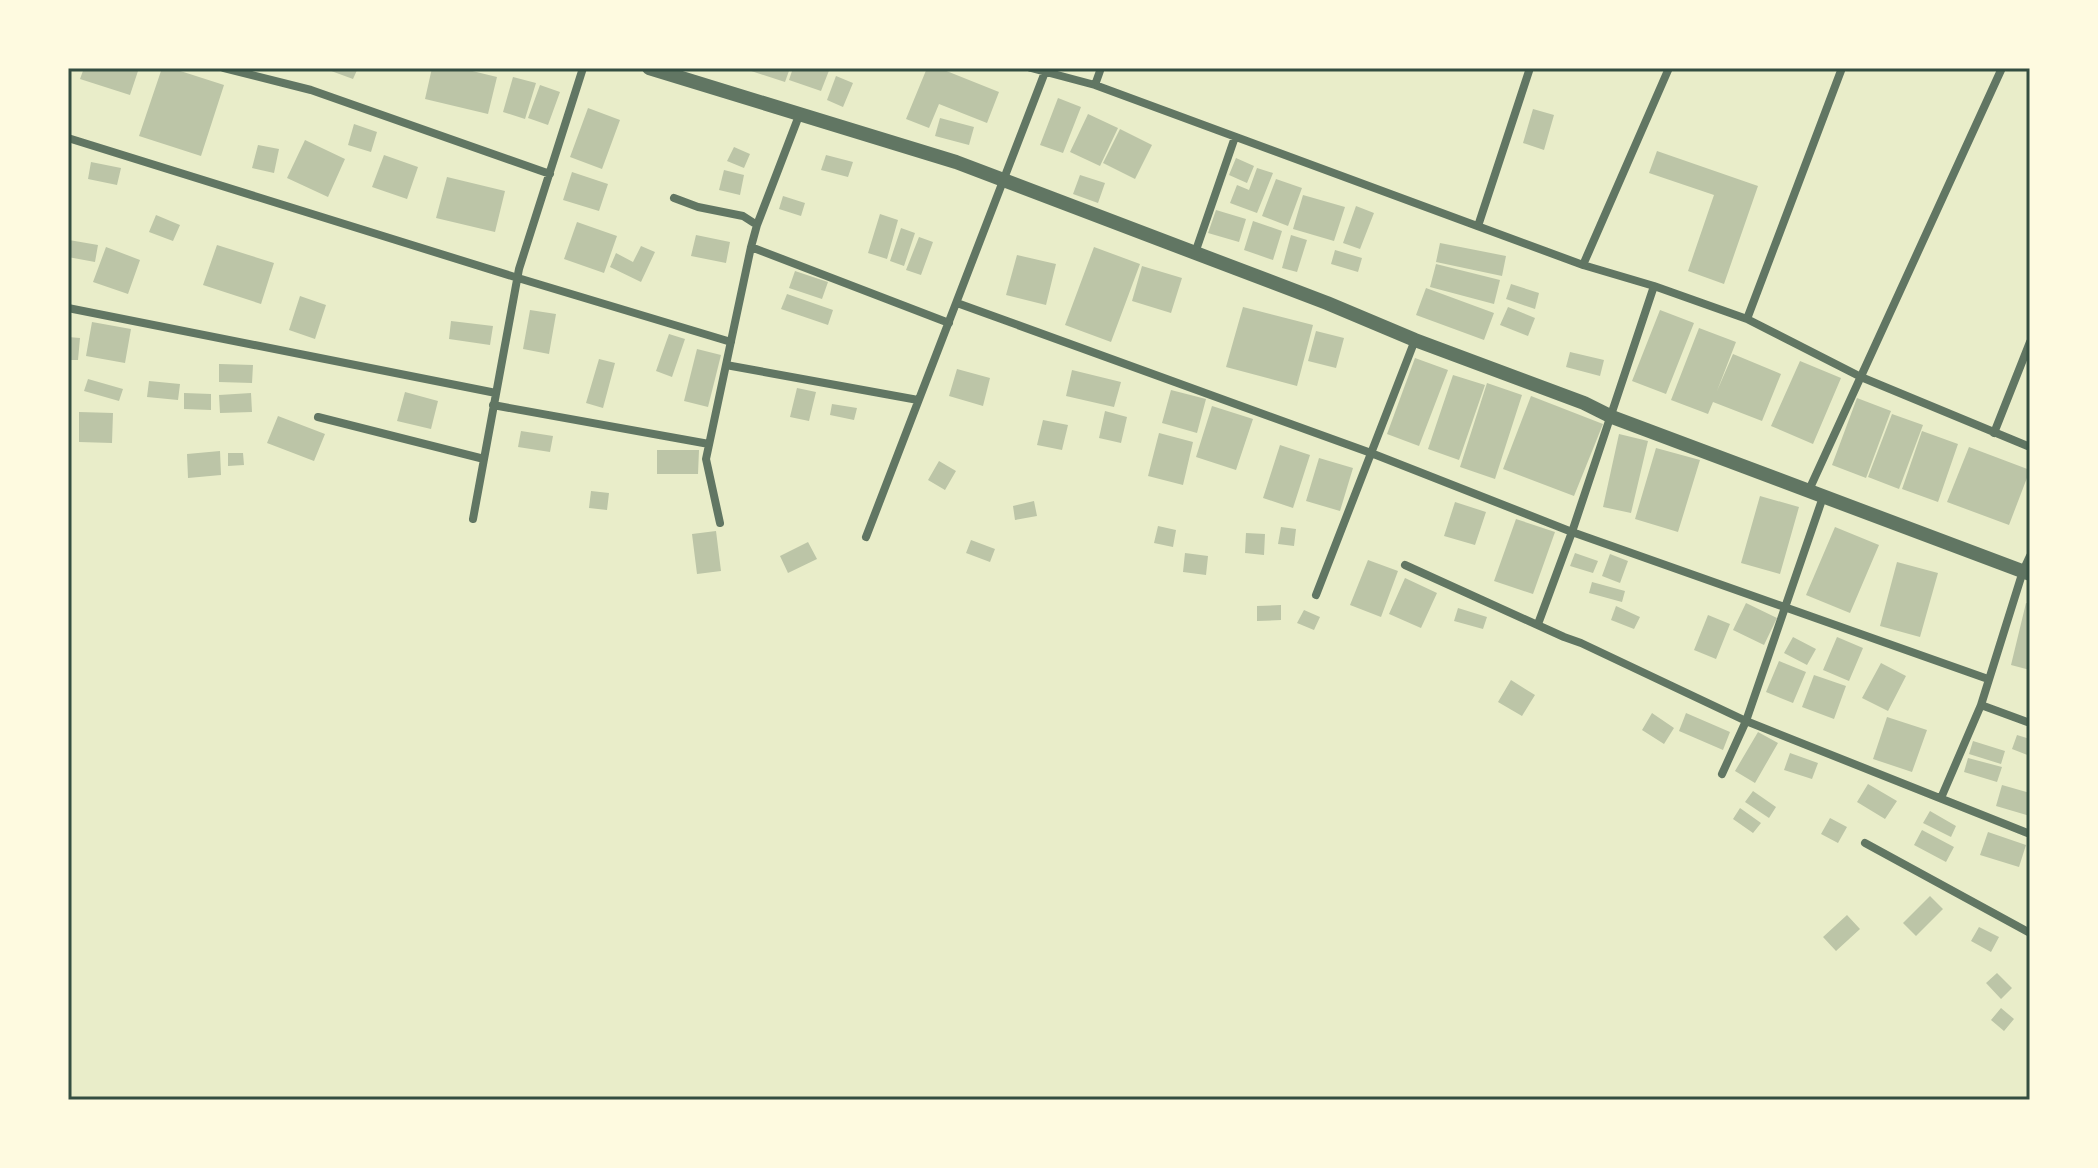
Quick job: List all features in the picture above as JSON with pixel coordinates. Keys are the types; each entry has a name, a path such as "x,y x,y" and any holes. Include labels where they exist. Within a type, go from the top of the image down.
{"street":[{"path":"224,68 311,90 550,174"},
{"path":"473,519 519,269 583,68"},
{"path":"649,68 1003,179 1584,403 1612,417 2026,573"},
{"path":"1031,68 1095,85 1583,265 1747,319 1861,377 2030,447"},
{"path":"1095,85 1101,68"},
{"path":"1478,226 1530,68"},
{"path":"1583,265 1669,68"},
{"path":"1747,319 1842,68"},
{"path":"1809,490 2002,68"},
{"path":"866,537 1045,72"},
{"path":"720,523 706,464 709,444 757,225 800,113"},
{"path":"1195,253 1235,137"},
{"path":"68,138 731,342"},
{"path":"674,198 698,207 743,216 757,225"},
{"path":"751,247 949,323"},
{"path":"1538,624 1612,417 1654,286"},
{"path":"957,303 1371,453 1572,532 1988,679"},
{"path":"68,308 496,393"},
{"path":"1316,595 1415,340"},
{"path":"1994,433 2030,342"},
{"path":"726,365 918,400"},
{"path":"493,405 709,444"},
{"path":"318,417 484,459"},
{"path":"1722,774 1746,721 1823,497"},
{"path":"1941,798 1981,705 2030,556"},
{"path":"1405,565 1746,721 2030,834"},
{"path":"1981,705 2030,723"},
{"path":"1865,843 2030,933"}],"building":[{"path":"84,68 139,68 130,95 80,79"},
{"path":"162,68 224,85 201,156 139,136"},
{"path":"323,68 358,68 353,79"},
{"path":"432,68 460,68 497,77 488,114 425,99"},
{"path":"742,68 790,68 785,82"},
{"path":"793,68 830,68 821,91 789,80"},
{"path":"927,68 939,68 999,92 987,123 939,104 929,128 906,119"},
{"path":"836,76 853,83 843,107 827,100"},
{"path":"513,77 536,83 525,119 503,112"},
{"path":"540,85 560,92 548,125 528,118"},
{"path":"1058,98 1081,107 1063,153 1040,145"},
{"path":"588,108 620,120 602,169 570,157"},
{"path":"1533,109 1554,115 1544,150 1523,143"},
{"path":"1088,114 1118,128 1100,166 1070,152"},
{"path":"940,118 974,127 969,145 935,136"},
{"path":"354,124 377,132 371,152 348,145"},
{"path":"1120,129 1152,145 1135,179 1103,163"},
{"path":"305,140 345,159 328,197 287,178"},
{"path":"258,145 279,149 274,173 252,168"},
{"path":"734,147 750,154 744,168 727,161"},
{"path":"1657,151 1758,186 1724,284 1688,271 1714,195 1649,173"},
{"path":"384,155 418,167 407,199 372,187"},
{"path":"826,155 853,162 848,177 821,170"},
{"path":"1236,158 1254,166 1247,183 1229,175"},
{"path":"91,162 121,168 117,185 88,179"},
{"path":"1257,168 1273,173 1257,213 1230,203 1237,185 1249,190"},
{"path":"724,170 744,175 740,195 719,190"},
{"path":"572,172 608,184 599,211 563,200"},
{"path":"1080,175 1105,183 1098,203 1073,194"},
{"path":"447,177 505,191 495,232 436,218"},
{"path":"1276,179 1302,188 1288,226 1262,216"},
{"path":"1303,195 1345,207 1334,241 1293,229"},
{"path":"783,196 805,203 801,216 779,209"},
{"path":"1356,206 1374,213 1360,249 1343,243"},
{"path":"1216,210 1246,219 1239,242 1208,233"},
{"path":"880,214 898,220 887,259 868,253"},
{"path":"156,215 180,225 173,241 149,232"},
{"path":"1253,221 1282,231 1273,260 1244,250"},
{"path":"577,222 617,236 604,273 564,259"},
{"path":"901,228 915,233 904,266 890,261"},
{"path":"696,235 730,242 726,263 691,256"},
{"path":"1291,235 1307,240 1297,272 1282,268"},
{"path":"919,237 933,242 921,275 906,270"},
{"path":"69,240 98,245 95,262 68,257"},
{"path":"1440,243 1506,256 1502,276 1436,262"},
{"path":"217,245 274,263 261,304 203,285"},
{"path":"641,246 655,252 641,282 610,267 616,253 633,262"},
{"path":"106,247 140,260 128,294 93,282"},
{"path":"1094,247 1140,264 1111,342 1065,325"},
{"path":"1335,250 1362,258 1358,272 1331,264"},
{"path":"1017,255 1056,264 1046,305 1006,295"},
{"path":"1436,264 1500,280 1494,304 1430,287"},
{"path":"1142,266 1182,278 1171,313 1132,301"},
{"path":"795,271 828,282 822,299 789,288"},
{"path":"1511,284 1539,293 1535,309 1506,299"},
{"path":"1426,288 1494,313 1484,340 1416,315"},
{"path":"787,294 833,310 828,325 781,309"},
{"path":"300,296 326,305 315,339 289,330"},
{"path":"1243,307 1313,325 1297,386 1226,367"},
{"path":"1508,307 1535,318 1528,336 1500,325"},
{"path":"530,310 556,314 549,354 523,349"},
{"path":"1660,310 1694,323 1666,394 1632,381"},
{"path":"451,321 493,326 490,345 449,339"},
{"path":"92,322 131,329 125,363 86,356"},
{"path":"1699,328 1736,342 1717,391 1733,354 1781,374 1762,421 1713,402 1708,414 1671,400"},
{"path":"1316,331 1344,338 1336,368 1308,361"},
{"path":"669,334 685,339 672,377 656,371"},
{"path":"68,337 80,338 78,360 68,360"},
{"path":"697,349 721,355 708,407 684,401"},
{"path":"1570,352 1604,360 1600,376 1566,367"},
{"path":"1415,358 1448,370 1419,446 1387,434"},
{"path":"599,359 615,363 603,408 586,403"},
{"path":"1800,361 1841,378 1813,444 1771,426"},
{"path":"219,364 253,365 252,383 219,382"},
{"path":"957,369 990,378 983,406 949,396"},
{"path":"1072,370 1121,382 1114,407 1066,396"},
{"path":"1453,375 1485,385 1459,460 1428,449"},
{"path":"88,379 123,389 119,401 84,391"},
{"path":"149,381 180,384 178,400 147,397"},
{"path":"1487,383 1522,395 1495,479 1460,467"},
{"path":"797,388 816,392 809,421 790,417"},
{"path":"1171,390 1206,399 1197,433 1162,423"},
{"path":"405,392 438,401 431,429 397,421"},
{"path":"184,393 211,394 211,410 184,409"},
{"path":"251,393 252,412 220,413 219,395"},
{"path":"1531,396 1603,424 1574,496 1503,469"},
{"path":"1857,398 1891,411 1866,478 1832,465"},
{"path":"832,404 857,408 854,420 830,415"},
{"path":"1212,406 1253,419 1236,470 1196,457"},
{"path":"1105,411 1127,417 1121,443 1099,438"},
{"path":"79,412 113,413 112,443 79,442"},
{"path":"1892,414 1923,425 1899,489 1868,477"},
{"path":"278,416 325,434 314,461 267,443"},
{"path":"1043,420 1068,425 1062,450 1037,445"},
{"path":"521,431 553,436 550,452 518,447"},
{"path":"1922,431 1958,444 1938,502 1902,489"},
{"path":"1159,433 1193,442 1183,485 1148,476"},
{"path":"1619,434 1648,441 1631,513 1603,507"},
{"path":"1280,445 1310,455 1293,508 1263,498"},
{"path":"1969,447 2030,470 2009,525 1947,502"},
{"path":"1656,448 1700,460 1678,532 1635,519"},
{"path":"657,450 699,450 698,474 657,474"},
{"path":"220,451 221,475 188,478 187,454"},
{"path":"228,453 243,453 244,465 228,466"},
{"path":"1319,458 1353,468 1340,511 1306,501"},
{"path":"939,461 956,471 945,490 928,480"},
{"path":"591,491 609,493 607,510 589,508"},
{"path":"1760,496 1799,507 1780,574 1741,563"},
{"path":"1034,501 1037,516 1015,520 1013,506"},
{"path":"1455,502 1486,512 1475,545 1444,536"},
{"path":"1516,519 1555,532 1533,594 1494,581"},
{"path":"1158,526 1176,530 1173,547 1154,543"},
{"path":"1281,527 1296,529 1294,546 1278,544"},
{"path":"1835,527 1879,545 1850,613 1806,595"},
{"path":"716,531 721,571 697,574 692,534"},
{"path":"1246,533 1265,534 1264,555 1245,553"},
{"path":"971,540 995,549 990,562 966,553"},
{"path":"808,542 817,559 788,573 780,556"},
{"path":"1185,553 1208,556 1206,575 1183,572"},
{"path":"1575,553 1598,561 1593,573 1570,566"},
{"path":"1610,554 1628,561 1620,583 1602,576"},
{"path":"1368,560 1398,571 1381,617 1350,605"},
{"path":"1897,562 1938,573 1920,637 1880,626"},
{"path":"1405,578 1437,593 1421,628 1389,614"},
{"path":"1592,582 1625,591 1622,602 1589,593"},
{"path":"1746,603 1777,618 1764,645 1733,630"},
{"path":"2026,603 2030,604 2030,670 2011,665"},
{"path":"1281,605 1281,620 1257,621 1257,606"},
{"path":"1616,606 1640,617 1634,629 1611,620"},
{"path":"1458,608 1487,617 1483,629 1454,621"},
{"path":"1304,610 1320,617 1314,630 1297,623"},
{"path":"1708,615 1730,624 1716,659 1694,650"},
{"path":"1793,637 1816,649 1807,665 1784,653"},
{"path":"1837,637 1863,648 1849,681 1823,670"},
{"path":"1779,661 1806,672 1793,703 1766,692"},
{"path":"1881,663 1906,676 1888,711 1862,698"},
{"path":"1814,675 1846,686 1834,719 1802,707"},
{"path":"1511,680 1535,695 1522,716 1498,702"},
{"path":"1652,713 1674,728 1664,744 1642,730"},
{"path":"1686,713 1730,732 1723,750 1679,731"},
{"path":"1887,717 1927,730 1912,772 1873,759"},
{"path":"1758,732 1778,743 1755,783 1735,771"},
{"path":"2017,735 2030,739 2030,756 2012,749"},
{"path":"1973,741 2005,751 2001,764 1969,754"},
{"path":"1790,753 1818,763 1812,779 1784,770"},
{"path":"1968,758 2002,767 1997,782 1964,772"},
{"path":"1868,784 1897,801 1885,819 1857,802"},
{"path":"2002,785 2030,793 2030,816 1996,806"},
{"path":"1753,791 1776,807 1769,818 1745,802"},
{"path":"1740,808 1761,823 1753,833 1733,819"},
{"path":"1930,811 1956,826 1951,837 1923,823"},
{"path":"1830,818 1847,827 1838,843 1821,834"},
{"path":"1922,830 1954,847 1946,862 1914,845"},
{"path":"1988,832 2026,845 2019,867 1980,855"},
{"path":"1930,896 1943,909 1916,936 1903,923"},
{"path":"1847,915 1860,929 1836,951 1823,937"},
{"path":"1979,927 1999,937 1991,952 1971,941"},
{"path":"1997,973 2012,988 2001,999 1986,983"},
{"path":"2001,1008 2014,1019 2004,1031 1991,1020"}]}
